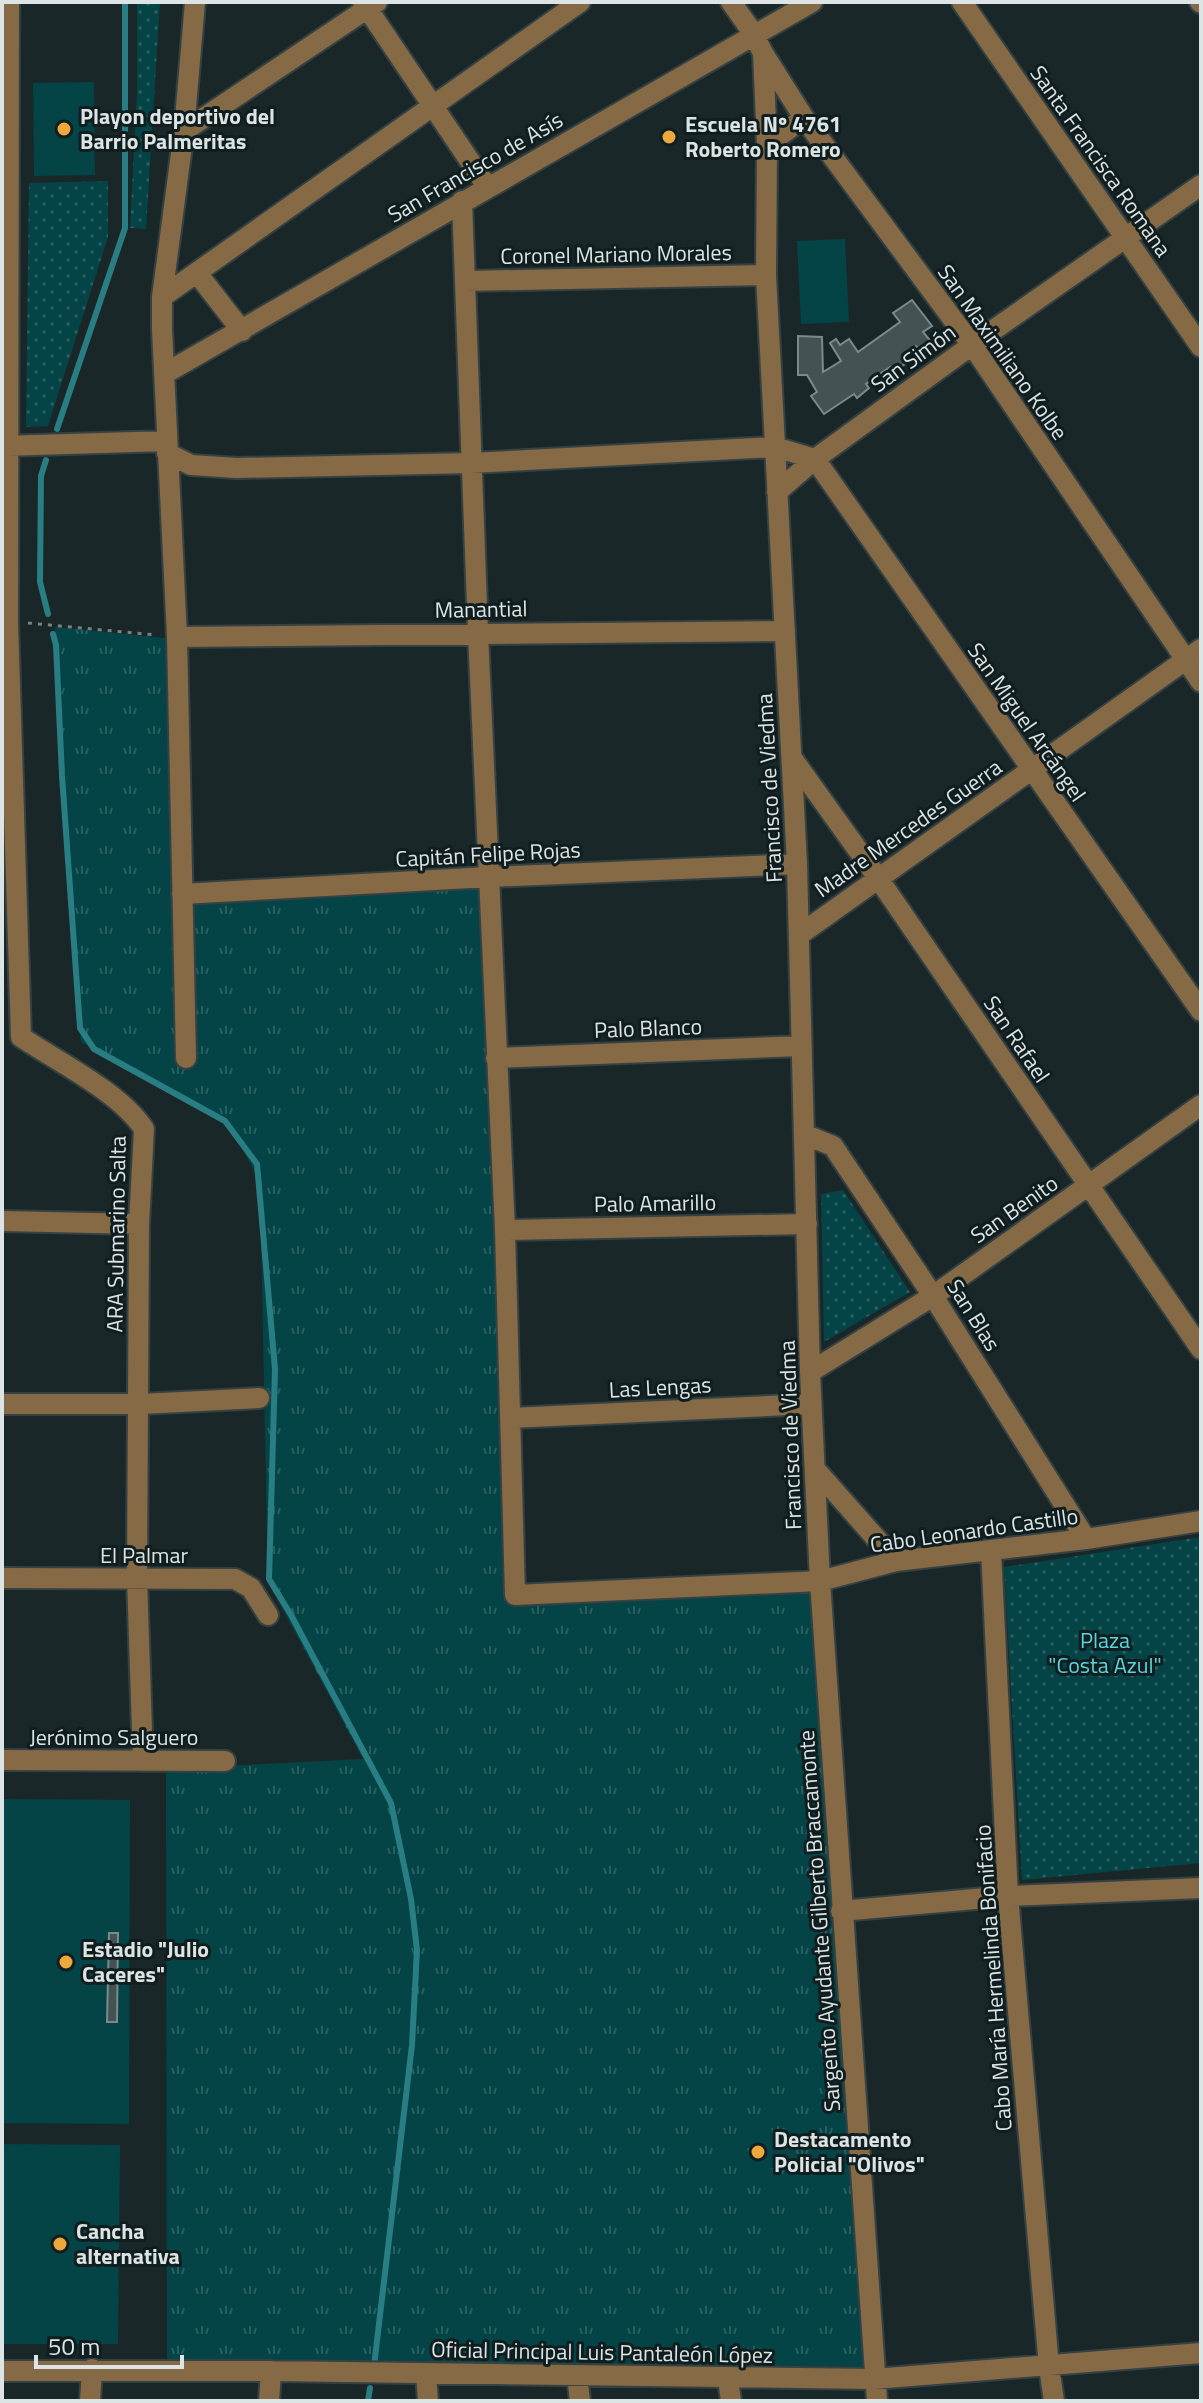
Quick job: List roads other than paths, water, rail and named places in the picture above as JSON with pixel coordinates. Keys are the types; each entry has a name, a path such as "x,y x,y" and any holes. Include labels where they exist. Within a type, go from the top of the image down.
{"street":[{"name":"ARA Submarino Salta","path":"9,2 4,446 11,1037 116,1099 144,1129 139,1224 137,1578 143,1761"},
{"path":"186,1058 177,637 162,297 184,131 195,2"},
{"path":"162,297 580,2"},
{"name":"Francisco de Viedma","path":"731,2 763,53 767,145 766,275 797,864 811,1404 820,1581"},
{"name":"San Francisco de Asís","path":"164,374 753,33 812,2"},
{"name":"Santa Francisca Romana","path":"962,2 1201,347"},
{"path":"184,131 369,4 432,106 488,188"},
{"name":"San Maximiliano Kolbe","path":"763,53 804,118 972,345 1193,654 1201,682"},
{"path":"767,145 804,118"},
{"name":"San Simón","path":"777,492 815,459 972,345 1201,185"},
{"path":"462,201 505,1230 510,1418"},
{"path":"197,273 242,331"},
{"name":"Coronel Mariano Morales","path":"466,281 766,275"},
{"path":"4,446 167,447 191,465 237,468 472,463 775,447 815,459"},
{"name":"San Miguel Arcángel","path":"815,459 1201,1011"},
{"name":"Manantial","path":"177,637 785,631"},
{"name":"Madre Mercedes Guerra","path":"799,935 1193,654"},
{"name":"San Rafael","path":"792,758 878,878 1201,1349"},
{"name":"Capitán Felipe Rojas","path":"182,894 797,864"},
{"name":"Palo Blanco","path":"496,1058 801,1046"},
{"name":"San Benito","path":"810,1372 933,1296 1201,1105"},
{"name":"San Blas","path":"804,1134 833,1146 933,1296 1086,1539"},
{"path":"2,1221 139,1224"},
{"name":"Palo Amarillo","path":"505,1230 807,1224"},
{"path":"2,1404 140,1404 259,1398"},
{"name":"Las Lengas","path":"510,1418 811,1404"},
{"name":"Cabo Leonardo Castillo","path":"510,1418 515,1595 820,1581 896,1561 1086,1539 1201,1521"},
{"path":"815,1469 896,1561"},
{"name":"Cabo María Hermelinda Bonifacio","path":"991,1551 1008,1896 1054,2401"},
{"name":"El Palmar","path":"2,1578 235,1579 251,1588 268,1615"},
{"name":"Sargento Ayudante Gilberto Braccamonte","path":"820,1581 877,2401"},
{"name":"Jerónimo Salguero","path":"2,1760 225,1761"},
{"path":"841,1911 1008,1896 1201,1895"},
{"name":"Oficial Principal Luis Pantaleón López","path":"2,2371 92,2369 874,2379 1201,2353"},
{"path":"90,2401 92,2369"},
{"path":"269,2401 271,2371"},
{"path":"426,2374 428,2401"},
{"path":"577,2376 580,2401"},
{"path":"728,2379 731,2401"}],"waterway":[{"path":"57,429 125,228 125,2"},
{"path":"46,460 41,476 40,582 48,614"},
{"path":"53,634 80,1028 94,1049 225,1121 257,1164 275,1369 269,1579 391,1803 411,1899 417,1950 412,2045 374,2366"},
{"path":"368,2401 370,2388"}],"place":[{"name":"Playon deportivo del Barrio Palmeritas","path":"64,129"},
{"name":"Escuela Nº 4761 Roberto Romero","path":"669,137"},
{"name":"Estadio \"Julio Caceres\"","path":"66,1962"},
{"name":"Destacamento Policial \"Olivos\"","path":"758,2152"},
{"name":"Cancha alternativa","path":"60,2244"}],"park label":[{"name":"Plaza \"Costa Azul\"","path":"1105,1652"}]}
